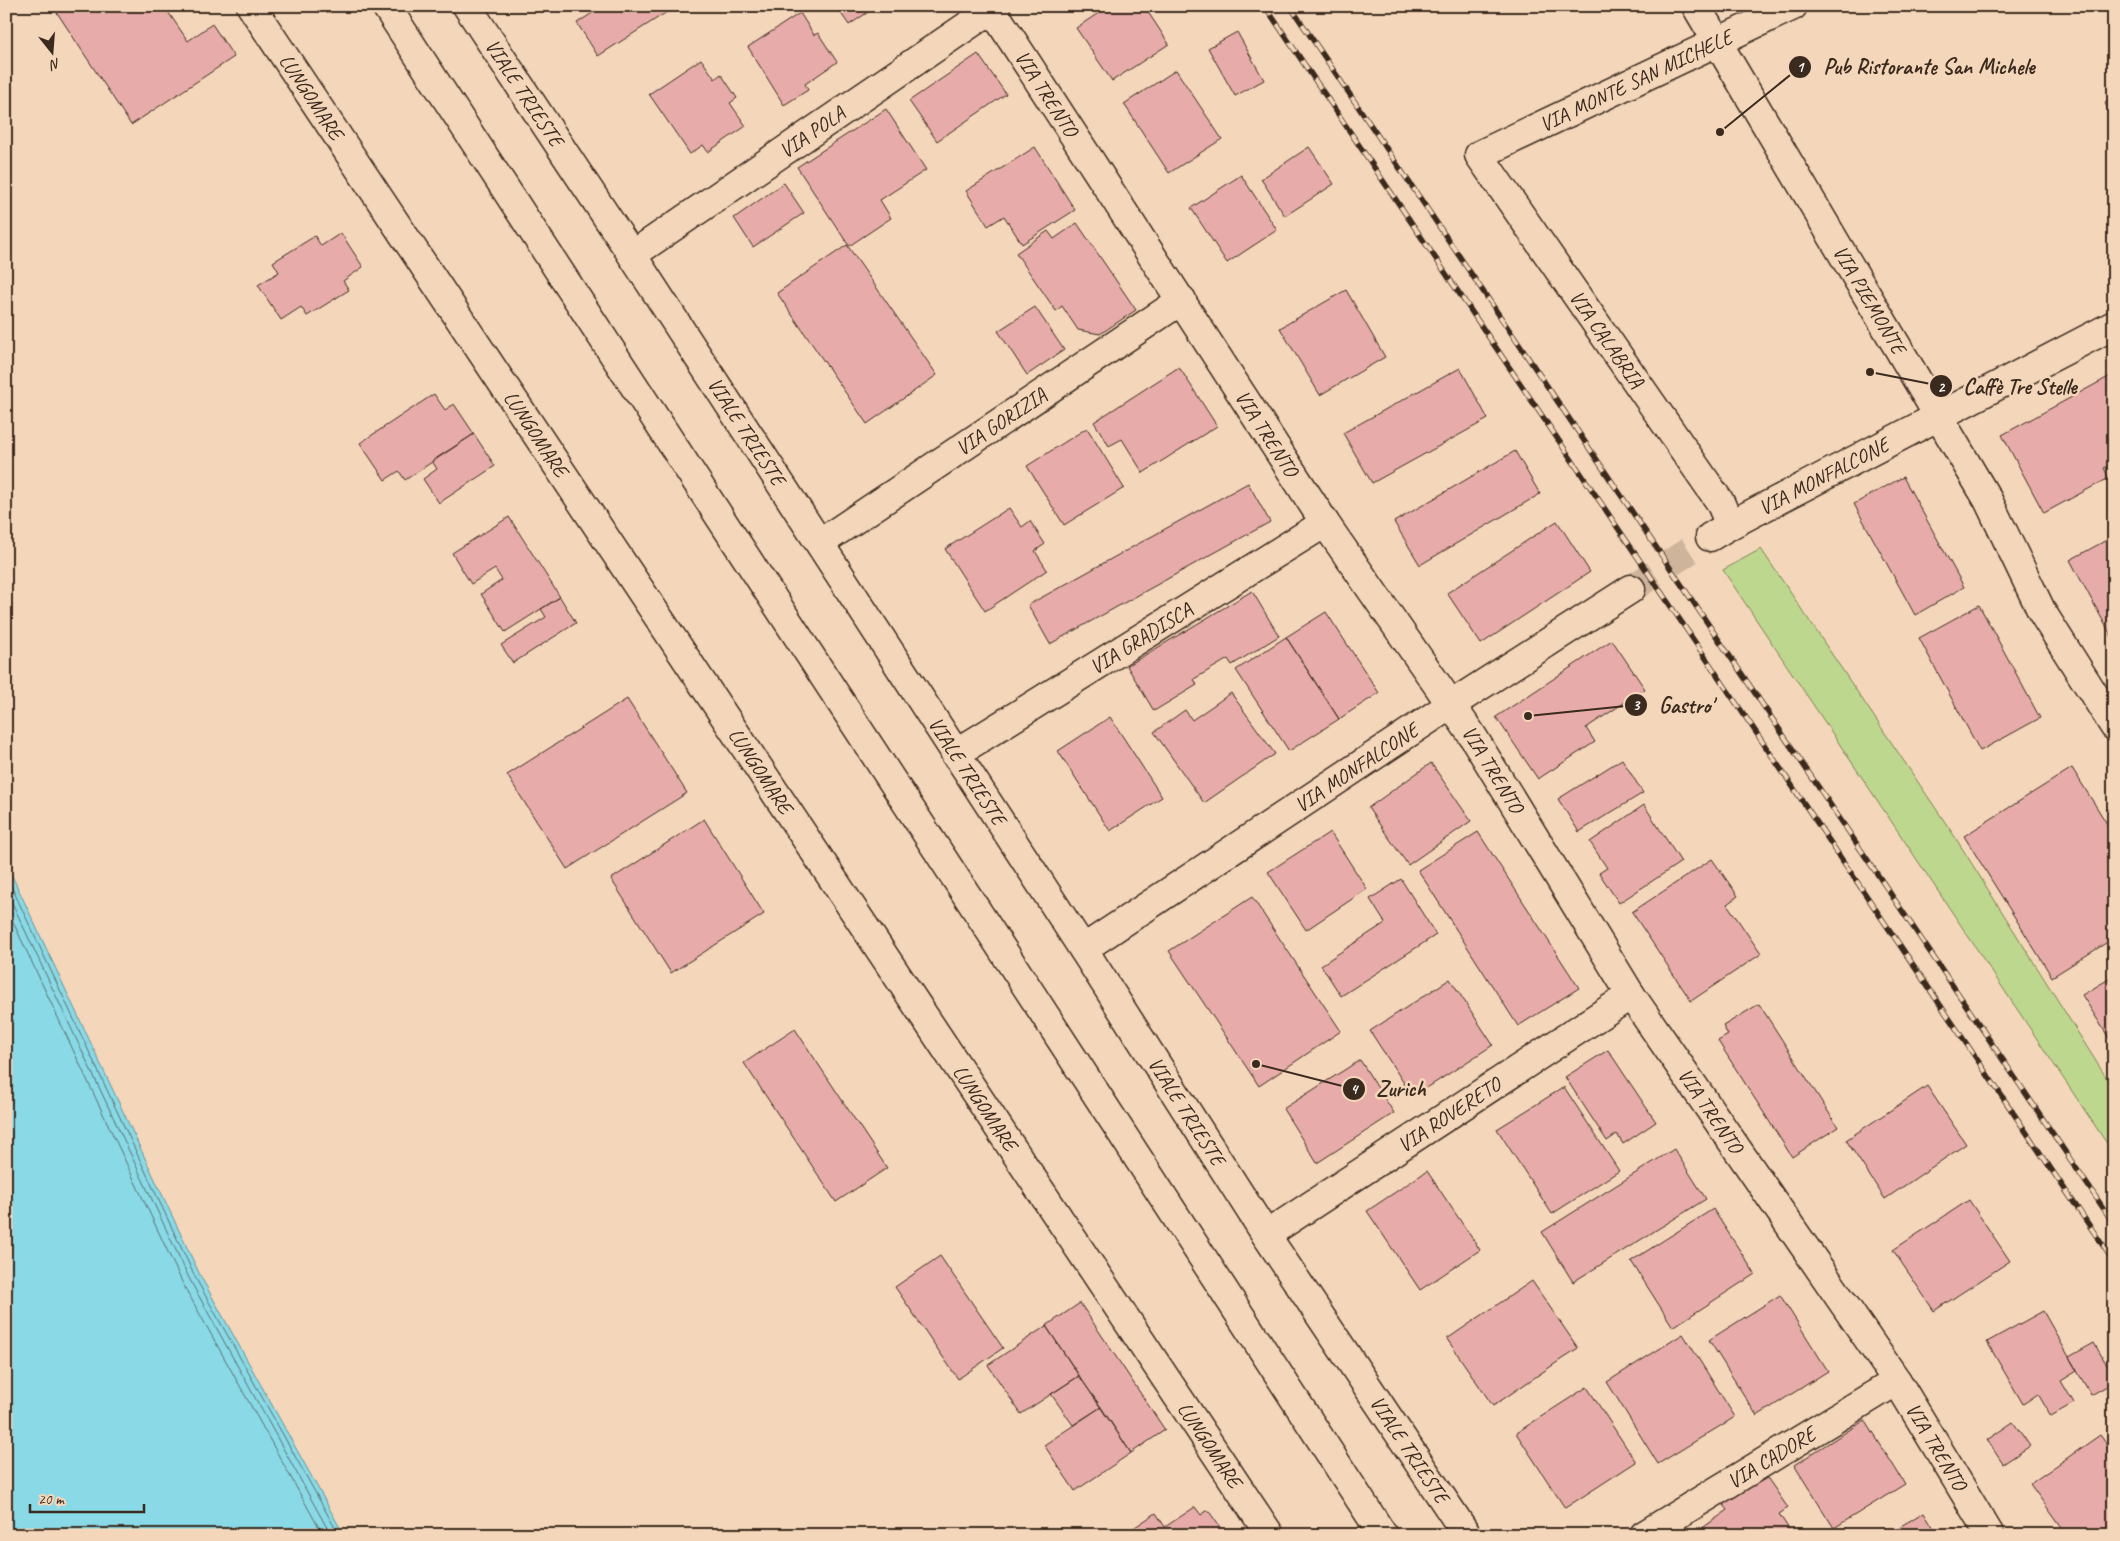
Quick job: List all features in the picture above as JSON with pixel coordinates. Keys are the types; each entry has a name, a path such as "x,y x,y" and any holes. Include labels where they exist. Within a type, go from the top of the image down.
{"street":[{"name":"LUNGOMARE","path":"251,6 1270,1535"},
{"path":"386,6 1383,1535"},
{"name":"VIA PIEMONTE","path":"1696,6 1988,500 2042,612 2114,726"},
{"name":"VIA MONTE SAN MICHELE","path":"1479,155 1792,6"},
{"name":"VIALE TRIESTE","path":"471,8 1083,949 1266,1235 1467,1535"},
{"name":"VIA POLA","path":"632,255 991,8"},
{"name":"VIA TRENTO","path":"991,8 1325,523 1452,704 1630,995 1897,1381 1990,1535"},
{"name":"VIA CALABRIA","path":"1479,155 1714,494 1720,531"},
{"name":"VIA GORIZIA","path":"820,544 1182,300"},
{"name":"VIA MONFALCONE","path":"1720,531 1937,416 2114,326"},
{"name":"VIA GRADISCA","path":"955,754 1325,523"},
{"name":"VIA MONFALCONE","path":"1083,949 1452,704 1631,588"},
{"name":"VIA ROVERETO","path":"1266,1235 1630,995"},
{"name":"VIA CADORE","path":"1644,1535 1897,1381"}],"green space":[{"path":"1761,549 1955,837 2114,1090 2114,1154 1723,570"}],"water":[{"path":"6,863 200,1275 344,1535 6,1535"}],"building":[{"path":"56,6 164,6 188,41 212,24 234,57 131,125 54,8"},
{"path":"603,6 664,6 667,12 598,56 577,23"},
{"path":"836,6 877,6 849,25"},
{"path":"1109,6 1144,6 1169,44 1112,81 1076,28"},
{"path":"800,13 814,35 818,33 837,62 805,84 808,90 784,105 748,47"},
{"path":"1237,32 1264,80 1235,96 1208,48"},
{"path":"978,54 1006,94 937,141 909,101"},
{"path":"701,59 715,79 721,74 737,98 730,103 746,126 708,152 703,145 690,154 649,94"},
{"path":"1176,70 1222,139 1169,173 1124,104"},
{"path":"2114,98 2114,122 2105,103"},
{"path":"886,109 926,170 880,200 891,218 849,246 797,167"},
{"path":"1035,147 1075,210 1022,244 1004,216 988,226 966,191"},
{"path":"1309,147 1334,184 1285,216 1261,179"},
{"path":"1241,175 1277,230 1227,263 1191,208"},
{"path":"784,183 804,213 753,247 734,218"},
{"path":"1077,223 1136,310 1100,334 1078,330 1062,306 1056,311 1016,253 1048,231 1054,239"},
{"path":"341,233 363,267 343,281 349,290 307,316 301,307 281,320 258,285 279,272 273,262 315,236 321,246"},
{"path":"847,245 937,375 867,424 777,293"},
{"path":"1346,290 1385,357 1320,395 1280,328"},
{"path":"1035,307 1064,350 1027,375 998,331"},
{"path":"1179,367 1217,426 1143,473 1122,439 1109,446 1094,422"},
{"path":"1460,368 1488,419 1372,483 1343,433"},
{"path":"2114,374 2114,454 2109,456 2113,463 2104,468 2109,478 2044,513 2002,435"},
{"path":"434,394 445,410 454,404 474,434 405,480 399,471 385,480 360,443"},
{"path":"1087,428 1124,488 1064,525 1027,466"},
{"path":"474,434 495,466 439,503 423,479 437,469 432,461"},
{"path":"1515,451 1540,494 1420,565 1394,522"},
{"path":"1903,477 1964,587 1915,615 1854,504"},
{"path":"1248,483 1270,522 1050,644 1028,605"},
{"path":"1009,508 1022,527 1030,521 1045,544 1035,551 1047,570 985,611 945,549"},
{"path":"509,517 560,597 505,632 481,594 502,580 495,569 471,584 452,553"},
{"path":"1557,521 1590,572 1481,644 1447,593"},
{"path":"2114,536 2114,641 2070,560"},
{"path":"1252,591 1279,636 1232,665 1228,659 1194,679 1197,685 1154,711 1127,666"},
{"path":"560,597 576,623 513,663 501,645 546,617 541,609"},
{"path":"1979,605 2040,718 1980,751 1919,638"},
{"path":"1326,612 1379,693 1339,719 1286,637"},
{"path":"1286,637 1339,719 1289,751 1236,670"},
{"path":"1612,640 1645,689 1586,728 1595,742 1538,779 1496,717"},
{"path":"1231,693 1275,754 1204,803 1154,732 1185,710 1192,720"},
{"path":"627,699 687,793 567,869 507,775"},
{"path":"1110,717 1162,797 1110,831 1058,751"},
{"path":"1622,759 1643,793 1579,832 1558,799"},
{"path":"1431,763 1471,821 1408,865 1368,808"},
{"path":"2072,768 2114,835 2114,938 2052,977 1964,836"},
{"path":"1644,805 1681,862 1619,903 1599,873 1607,868 1590,842"},
{"path":"704,819 764,914 671,973 611,879"},
{"path":"1330,832 1367,889 1306,930 1268,872"},
{"path":"1478,832 1579,988 1518,1026 1418,870"},
{"path":"1712,859 1738,896 1727,904 1761,954 1691,1001 1632,912"},
{"path":"1401,879 1436,935 1341,996 1321,965 1385,923 1370,899"},
{"path":"1252,897 1341,1031 1259,1086 1169,951"},
{"path":"2114,976 2114,1046 2082,995"},
{"path":"1450,979 1493,1045 1413,1097 1370,1031"},
{"path":"1759,1004 1838,1127 1792,1157 1718,1041 1728,1035 1723,1026"},
{"path":"795,1029 887,1168 836,1202 744,1063"},
{"path":"1608,1050 1656,1122 1623,1144 1617,1134 1607,1141 1565,1077"},
{"path":"1360,1060 1394,1113 1317,1163 1283,1109"},
{"path":"1927,1086 1966,1144 1885,1199 1846,1140"},
{"path":"1564,1087 1619,1171 1552,1214 1497,1129"},
{"path":"1674,1149 1706,1199 1573,1282 1542,1232"},
{"path":"1427,1171 1480,1250 1420,1290 1367,1211"},
{"path":"1969,1200 2010,1261 1934,1311 1893,1250"},
{"path":"1713,1209 1755,1274 1673,1327 1631,1261"},
{"path":"940,1256 1003,1348 958,1379 895,1287"},
{"path":"1532,1281 1578,1348 1493,1406 1447,1339"},
{"path":"1780,1295 1828,1371 1757,1416 1709,1340"},
{"path":"1080,1303 1165,1430 1131,1453 1046,1326"},
{"path":"2043,1311 2077,1371 2061,1381 2074,1403 2051,1416 2038,1394 2023,1404 1987,1342"},
{"path":"1046,1326 1079,1376 1021,1414 988,1365"},
{"path":"1683,1334 1735,1417 1658,1464 1607,1382"},
{"path":"2094,1343 2114,1377 2114,1382 2091,1395 2069,1357"},
{"path":"1079,1376 1101,1407 1073,1425 1051,1394"},
{"path":"1587,1387 1636,1462 1565,1508 1516,1433"},
{"path":"1101,1407 1131,1453 1075,1491 1044,1445"},
{"path":"1865,1420 1905,1484 1834,1528 1794,1465"},
{"path":"2013,1422 2030,1446 2003,1464 1987,1440"},
{"path":"2100,1435 2114,1454 2114,1535 2067,1535 2030,1484"},
{"path":"1766,1476 1788,1508 1779,1514 1793,1535 1705,1535 1701,1529 1728,1510 1723,1504"},
{"path":"1195,1507 1201,1515 1208,1510 1222,1530 1233,1530 1236,1535 1123,1535 1156,1513 1165,1527"},
{"path":"1924,1512 1938,1535 1886,1535"},
{"path":"1695,1528 1699,1535 1685,1535"}],"tunnel":[{"path":"1631,589 1710,537"}],"railway":[{"path":"1265,6 2114,1262"},
{"path":"1290,6 2114,1224"}],"place":[{"name":"Pub Ristorante San Michele","path":"1720,132"},
{"name":"Caffè Tre Stelle","path":"1870,372"},
{"name":"Gastro'","path":"1528,716"},
{"name":"Zurich","path":"1256,1064"}]}
